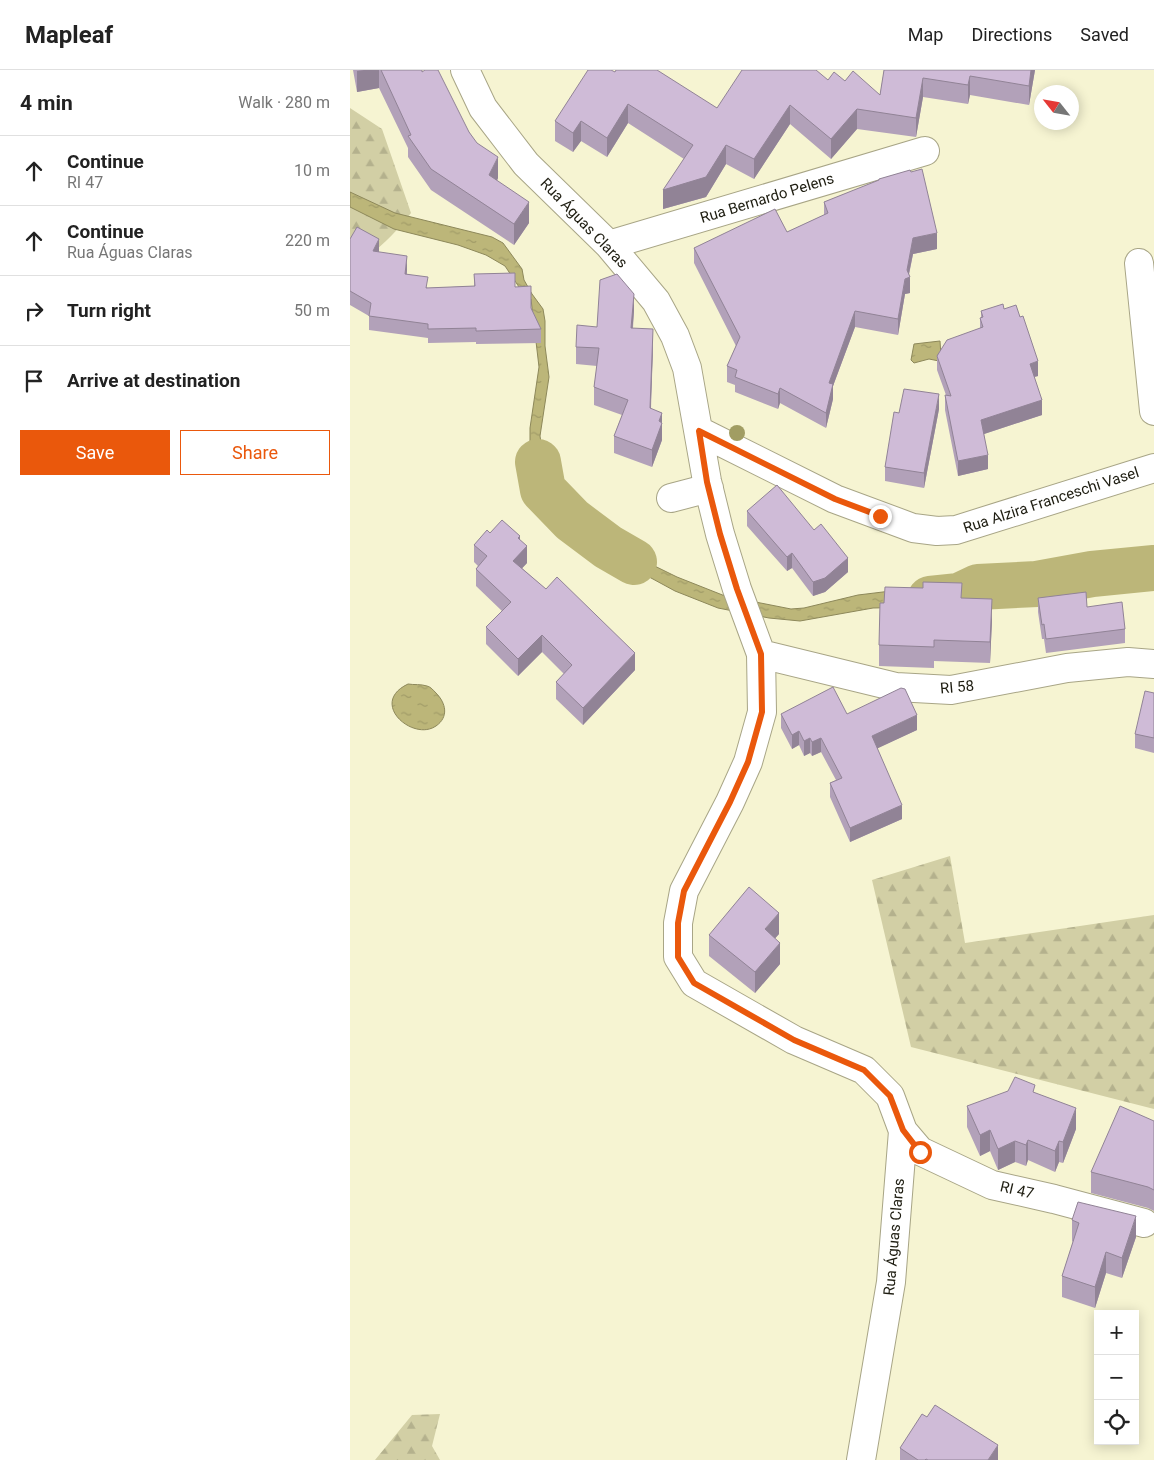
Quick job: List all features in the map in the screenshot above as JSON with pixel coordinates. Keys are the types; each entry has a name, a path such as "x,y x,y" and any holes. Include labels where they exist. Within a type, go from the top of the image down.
{"street":[{"name":"Rua Águas Claras","path":"465,70 483,108 526,164 609,245 656,301 675,336 687,368 709,488 720,534 737,589 761,654 762,712 748,762 730,802 684,891 678,923 678,957 694,983 794,1040 864,1070 890,1096 903,1130 891,1282 862,1460"},
{"name":"Rua Bernardo Pelens","path":"609,245 924,151"},
{"path":"1139,263 1154,411"},
{"name":"Rua Alzira Franceschi Vasel","path":"699,431 835,499 913,528 937,531 956,530 1154,468"},
{"path":"671,498 709,488"},
{"name":"RI 58","path":"761,654 896,687 951,690 1067,668 1128,662 1154,664"},
{"name":"RI 47","path":"903,1130 920,1152 992,1185 1144,1223"}],"green space":[{"path":"350,108 382,129 411,213 390,237 350,272"},
{"path":"950,856 965,943 1154,915 1154,1109 911,1047 872,880"},
{"path":"440,1414 432,1446 440,1460 375,1460 412,1415"}],"water":[{"path":"350,192 395,213 492,237 503,243 522,269 524,280 543,309 545,321 545,346 549,377 540,436 547,484 575,514 562,516 549,505 537,489 530,450 530,428 539,367 531,299 527,299 505,266 486,255 458,245 394,229 350,207"},
{"path":"940,341 941,357 939,361 929,359 914,363 911,360 914,344"},
{"path":"588,525 624,551 677,577 725,596 791,609 804,608 858,595 891,591 946,593 982,584 992,585 981,588 974,597 968,600 920,607 873,608 800,621 769,618 718,608 675,591 605,553 574,527"},
{"path":"408,684 428,686 442,701 445,710 443,718 436,726 427,730 416,729 406,725 398,718 393,710 392,701 397,692"}],"building":[{"path":"381,70 422,70 422,72 425,70 438,70 469,132 477,143 498,157 489,175 529,202 514,224 431,169 408,136 411,135"},
{"path":"588,70 611,70 615,72 616,70 657,70 717,108 742,70 816,70 828,80 834,72 845,81 853,71 880,95 884,70 1031,70 1029,86 970,76 968,85 923,78 916,118 857,109 831,139 790,105 754,159 726,145 706,177 663,190 693,145 628,104 607,138 581,121 573,133 555,121"},
{"path":"922,169 937,233 913,238 907,270 910,277 905,279 898,319 855,311 829,383 833,384 826,413 780,388 778,394 735,377 737,370 727,366 740,337 694,248 775,209 787,232 828,213 824,202 879,179 910,170 911,172"},
{"path":"357,227 379,239 373,251 407,256 405,274 428,277 426,288 475,286 474,274 515,273 515,287 531,286 531,308 541,329 476,331 476,328 428,329 428,324 369,316 371,303 350,291 350,239"},
{"path":"617,274 634,294 631,328 653,329 650,408 662,413 659,421 662,423 652,450 614,436 628,400 594,387 599,348 576,347 577,325 597,327 600,280"},
{"path":"1003,304 1004,309 1016,305 1020,317 1023,316 1038,361 1030,364 1042,400 981,420 988,455 958,461 945,395 951,396 937,356 947,340 983,327 980,318 983,317 981,311"},
{"path":"904,389 939,394 924,473 885,467 894,412 899,413"},
{"path":"777,485 814,530 821,524 848,558 825,578 813,582 792,553 787,557 747,511"},
{"path":"502,520 520,536 518,538 527,546 513,561 546,589 557,577 635,653 583,708 556,682 572,665 542,635 518,659 486,627 511,602 476,569 487,556 474,545 487,530 490,533"},
{"path":"923,582 962,583 961,598 992,599 990,642 934,640 934,647 879,645 880,603 884,603 885,587 923,588"},
{"path":"1086,592 1087,607 1122,602 1125,629 1046,639 1038,598"},
{"path":"833,687 847,714 901,688 905,689 917,715 872,736 902,805 850,828 830,783 842,778 821,738 812,742 810,738 804,741 799,731 792,735 781,714"},
{"path":"1145,691 1154,693 1154,738 1135,734"},
{"path":"749,887 779,913 765,929 780,943 755,972 709,935"},
{"path":"1015,1077 1035,1085 1033,1092 1076,1108 1063,1142 1059,1141 1055,1151 1028,1140 1026,1145 1015,1141 998,1149 990,1130 980,1135 967,1106 1008,1091"},
{"path":"1120,1106 1154,1121 1154,1190 1091,1172"},
{"path":"1078,1202 1136,1216 1122,1258 1106,1252 1095,1287 1062,1276 1079,1223 1072,1220"},
{"path":"935,1405 998,1445 988,1460 918,1460 900,1448 922,1414 927,1417"}],"waterway":[{"path":"538,462 543,490 572,520 608,547 634,562"},
{"path":"930,599 959,596 978,587 1037,584 1092,574 1154,568"}],"route":[{"path":"880,516 835,499 699,431 707,482 720,534 737,589 761,654 762,712 748,762 730,802 684,891 678,923 678,957 694,983 794,1040 864,1070 890,1096 903,1130 920,1152"}]}
